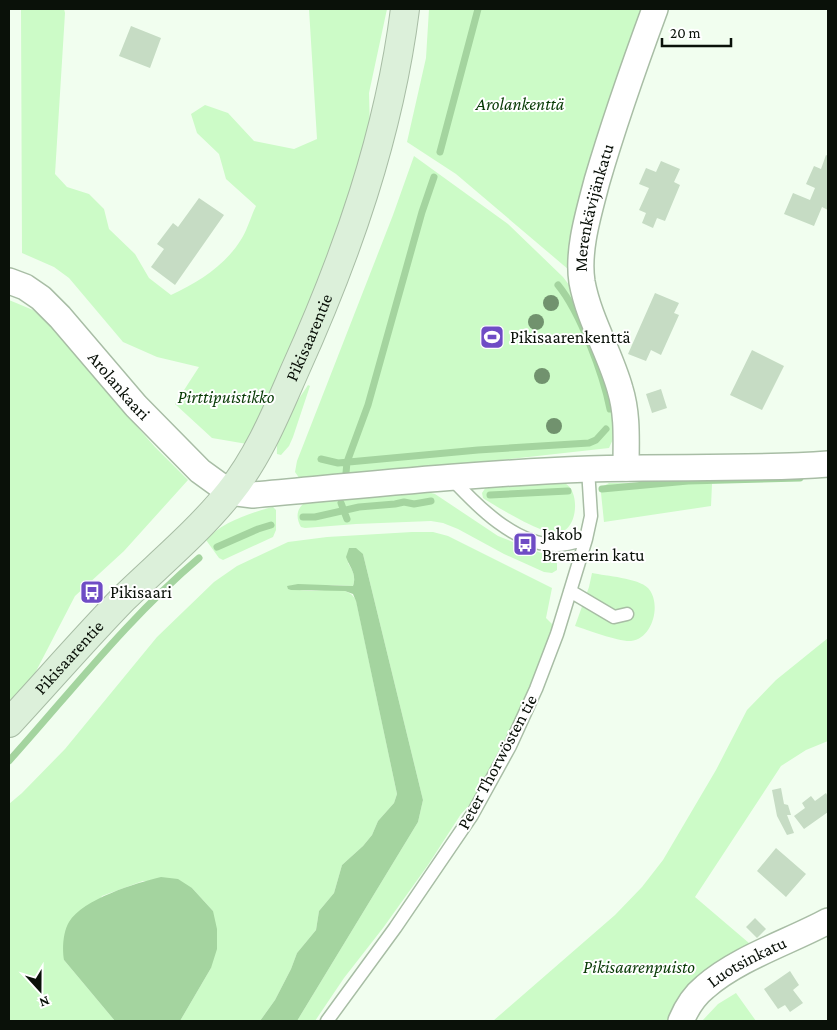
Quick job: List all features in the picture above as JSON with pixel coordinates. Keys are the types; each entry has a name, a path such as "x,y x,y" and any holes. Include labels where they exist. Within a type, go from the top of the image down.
{"street":[{"name":"Pikisaarentie","path":"9,723 122,600 193,532 229,492 254,456 324,306 360,208 388,105 405,9"},
{"name":"Merenkävijänkatu","path":"626,468 626,417 624,404 620,387 588,308 582,280 582,259 586,222 611,133 655,9"},
{"name":"Arolankaari","path":"9,281 25,287 41,298 60,317 136,406 200,471 229,492"},
{"path":"229,492 253,495 451,478 588,469 757,468 828,464"},
{"name":"Luotsinkatu","path":"681,1021 695,997 704,987 718,977 750,959 828,921"}],"lane":[{"name":"Peter Thorwösten tie","path":"328,1021 472,815 510,746 536,689 586,538 590,516 588,469"},
{"path":"451,478 474,503 496,521 521,536 555,545 572,543 586,538"},
{"path":"570,591 614,617 627,614"}],"green space":[{"name":"Pirttipuistikko","path":"21,9 64,9 65,13 55,174 67,187 89,194 104,209 109,229 135,254 149,278 171,295 211,272 236,248 256,206 226,179 219,154 197,133 191,114 205,105 228,113 254,141 294,149 317,139 309,9 387,9 369,93 370,130 358,178 311,306 247,444 212,438 175,404 199,367 157,357 123,342 69,278 54,267 22,253"},
{"name":"Arolankenttä","path":"429,9 655,9 582,281 456,174 407,142 426,58"},
{"path":"414,156 508,224 563,277 576,294 615,391 614,437 609,448 302,482 295,472 297,461 393,215"},
{"path":"9,300 33,310 52,327 155,447 188,480 124,551 75,596 33,677 9,701"},
{"path":"308,385 310,386 289,446 281,455 277,454 279,436 283,427"},
{"path":"564,483 573,494 575,511 573,520 568,527 562,532 554,533 528,524 507,513 483,498 482,493 486,487"},
{"path":"609,483 712,484 711,506 604,522 601,493 602,487"},
{"path":"424,491 435,494 498,536 554,558 557,562 557,570 552,573 544,572 443,523 431,521 305,528 301,527 298,520 298,511 304,503"},
{"path":"273,507 276,510 276,530 273,537 223,560 219,558 206,540 219,528 228,523 246,515"},
{"path":"433,532 448,536 552,588 546,618 554,626 522,706 473,801 461,814 428,865 344,978 315,1021 297,1021 418,822 423,800 363,554 348,563 354,574 353,586 331,585 291,590 343,590 352,595 356,600 397,794 394,803 378,821 372,835 342,865 334,893 319,911 316,930 297,953 275,1000 260,1021 180,1021 211,968 213,911 192,888 143,881 102,896 64,960 115,1021 9,1021 9,804 65,749 157,637 214,582 237,566 288,542 327,537"},
{"path":"592,573 630,580 648,588 652,595 655,611 650,627 639,639 626,641 611,638 575,626"},
{"name":"Pikisaarenpuisto","path":"828,638 828,741 806,750 781,766 695,897 756,949 678,1004 668,1021 493,1021 615,915 642,887 663,860 716,770 747,710 776,680"},
{"name":"Pikisaarenpuisto","path":"736,993 756,1021 702,1021 718,1004"}],"shaded area":[{"path":"349,548 356,548 363,554 423,800 418,822 297,1021 260,1021 275,1000 297,953 316,930 319,911 334,893 342,865 372,835 378,821 394,803 397,794 353,594 345,591 291,590 287,586 298,584 353,586 354,574 346,557"},
{"path":"161,877 178,879 192,888 213,911 217,929 217,949 211,968 180,1021 115,1021 64,960 65,931 69,922 76,914 98,899 138,883"}],"building":[{"path":"131,26 161,38 150,68 119,56"},
{"path":"826,155 828,156 828,210 822,207 814,226 784,214 793,193 810,200 815,188 806,184 814,166 821,169"},
{"path":"661,161 680,169 674,182 680,185 665,221 657,218 653,228 642,223 646,213 639,210 649,188 639,184 646,168 656,172"},
{"path":"199,198 224,215 175,285 151,267 164,249 157,244 173,223 178,227"},
{"path":"655,293 679,303 674,313 679,315 661,355 651,350 646,361 628,354"},
{"path":"752,350 784,366 762,410 730,395"},
{"path":"661,389 667,408 652,413 646,394"},
{"path":"781,788 784,804 788,805 791,815 787,815 794,833 787,835 777,816 772,790"},
{"path":"826,793 828,797 828,812 804,829 794,816 805,808 802,803 811,796 815,801"},
{"path":"776,848 806,874 786,897 757,871"},
{"path":"755,918 766,929 757,938 746,927"},
{"path":"790,971 799,985 793,990 803,1003 790,1012 785,1005 778,1009 764,989"}],"waterway":[{"path":"440,152 478,9"},
{"path":"346,473 347,462 368,405 422,212 434,177"},
{"path":"558,285 574,311 590,344 610,409"},
{"path":"321,459 338,463 478,450 589,443 596,440 606,429"},
{"path":"602,489 688,481 800,478"},
{"path":"490,495 568,491"},
{"path":"303,517 315,517 359,507 404,502 414,504 431,501"},
{"path":"341,503 347,519"},
{"path":"217,547 271,525"},
{"path":"9,761 124,630 199,558"}],"place":[{"name":"Pikisaarenkenttä","path":"492,337"},
{"name":"Jakob Bremerin katu","path":"525,544"},
{"name":"Pikisaari","path":"92,592"}]}
